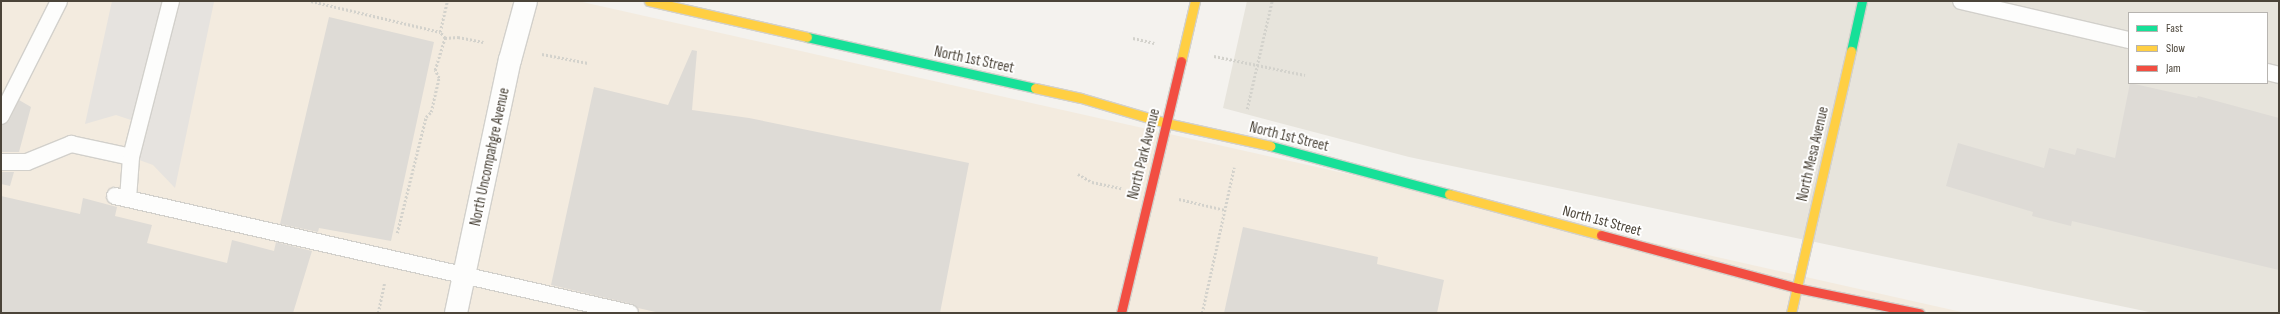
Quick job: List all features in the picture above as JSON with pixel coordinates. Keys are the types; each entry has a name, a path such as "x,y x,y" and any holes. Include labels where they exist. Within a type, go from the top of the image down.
{"street":[{"name":"North Uncompahgre Avenue","path":"456,313 510,60 526,1"},
{"name":"North 1st Street","path":"649,1 1081,98 1166,123 1256,142 1797,288 1919,313"},
{"name":"North Park Avenue","path":"1121,313 1195,1"},
{"name":"North Mesa Avenue","path":"1791,313 1862,1"}],"lane":[{"path":"1,116 59,1"},
{"path":"171,1 121,197 465,274 630,313"},
{"path":"1961,1 2128,40"},
{"path":"2268,72 2279,75"},
{"path":"1,162 27,162 71,144 131,157"}],"path":[{"path":"311,1 440,32 446,38 435,70 439,78 432,112 426,117 378,313"},
{"path":"440,32 447,1"},
{"path":"1133,38 1305,75"}],"shaded area":[{"path":"1,1 578,1 1966,313 1,313"},
{"path":"112,1 214,2 175,188 153,165 131,157 140,123 116,115 85,124"},
{"path":"1247,1 2279,1 2279,313 2154,313 1409,157 1223,108"}],"building":[{"path":"329,17 434,42 391,241 319,228 318,232 280,224"},
{"path":"692,50 697,51 692,110 749,118 969,163 940,313 660,313 638,308 632,304 551,285 594,87 668,105"},
{"path":"2130,84 2197,98 2198,96 2279,118 2279,270 2072,221 2071,226 2032,216 2033,212 1946,186 1958,143 2044,168 2049,148 2075,155 2077,148 2115,158"},
{"path":"19,100 31,107 19,152 1,152 1,125 9,121"},
{"path":"1,172 14,172 10,186 1,184"},
{"path":"1,196 80,214 83,198 117,207 115,216 152,225 147,243 227,263 232,240 274,251 276,242 312,251 293,313 1,313"},
{"path":"1243,227 1378,257 1377,264 1444,280 1437,313 1224,313"}],"traffic: fast":[{"path":"1851,51 1862,1"},
{"path":"807,37 1035,88"},
{"path":"1271,146 1449,194"}],"traffic: slow":[{"path":"649,1 807,37"},
{"path":"1181,61 1195,1"},
{"path":"1791,313 1851,51"},
{"path":"1035,88 1081,98 1166,123 1271,146"},
{"path":"1449,194 1601,235"}],"traffic: jam":[{"path":"1121,313 1181,61"},
{"path":"1601,235 1797,288 1919,313"}]}
